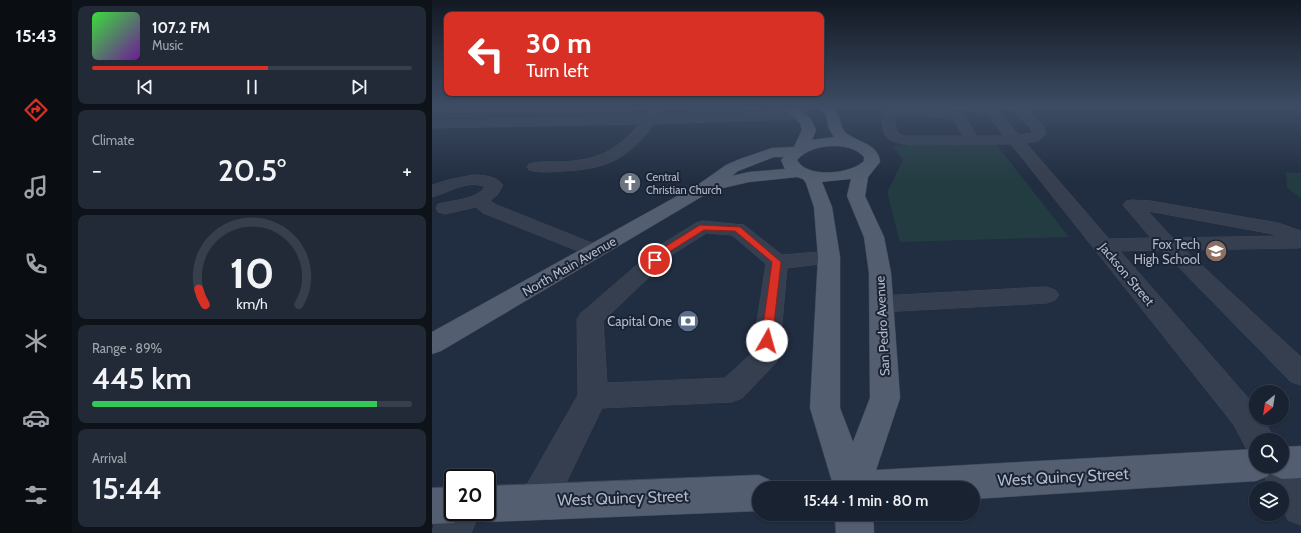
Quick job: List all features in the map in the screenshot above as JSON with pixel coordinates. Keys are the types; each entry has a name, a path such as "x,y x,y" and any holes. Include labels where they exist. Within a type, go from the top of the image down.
{"main road":[{"path":"798,150 809,131"},
{"path":"837,131 840,136 853,144 861,146 871,154 872,162 869,166"},
{"name":"North Main Avenue","path":"432,344 705,188 732,168 772,153 798,150 810,144 827,142 853,144"},
{"name":"San Pedro Avenue","path":"798,150 789,160 790,164 814,182 823,207 829,257 825,408 850,481"},
{"name":"North Main Avenue","path":"705,188 749,177 804,174 820,177 842,176 856,173 869,166"},
{"name":"San Pedro Avenue","path":"855,481 885,398 880,273 874,237 856,196 860,176 869,166"},
{"path":"1289,463 1301,462"},
{"name":"West Quincy Street","path":"980,481 1249,465"},
{"name":"West Quincy Street","path":"496,503 752,493"},
{"path":"432,506 444,505"},
{"path":"854,521 855,533"}],"street":[{"path":"535,167 568,167 587,165 609,157 622,150 639,131"},
{"path":"890,131 890,133 898,139 909,141 1015,140 1033,138 1039,134 1038,131"},
{"path":"937,131 942,140"},
{"path":"967,131 973,140"},
{"name":"Jackson Street","path":"1007,131 1104,245 1245,416 1256,433"},
{"path":"432,192 445,186 480,180 491,182 494,185 491,192 478,200 445,208"},
{"path":"478,200 490,209 595,251"},
{"path":"1301,238 1271,227 1152,206 1132,205 1167,244 1301,374"},
{"path":"538,501 593,396 590,319 666,250 702,227 737,229 777,262 829,257"},
{"path":"1104,245 1301,242"},
{"path":"593,396 732,390 765,357 777,262"},
{"path":"881,304 1047,295"},
{"path":"1280,473 1301,508"},
{"path":"450,533 457,521"}],"green space":[{"path":"996,144 1069,237 900,242 887,192 903,160 893,146"},
{"path":"1286,172 1301,173 1301,198 1287,188"}],"place":[{"name":"Central Christian Church","path":"630,183"},
{"name":"Fox Tech High School","path":"1216,251"},
{"name":"Capital One","path":"688,321"}],"route":[{"path":"655,260 666,250 702,227 737,229 777,262 767,341"}]}
